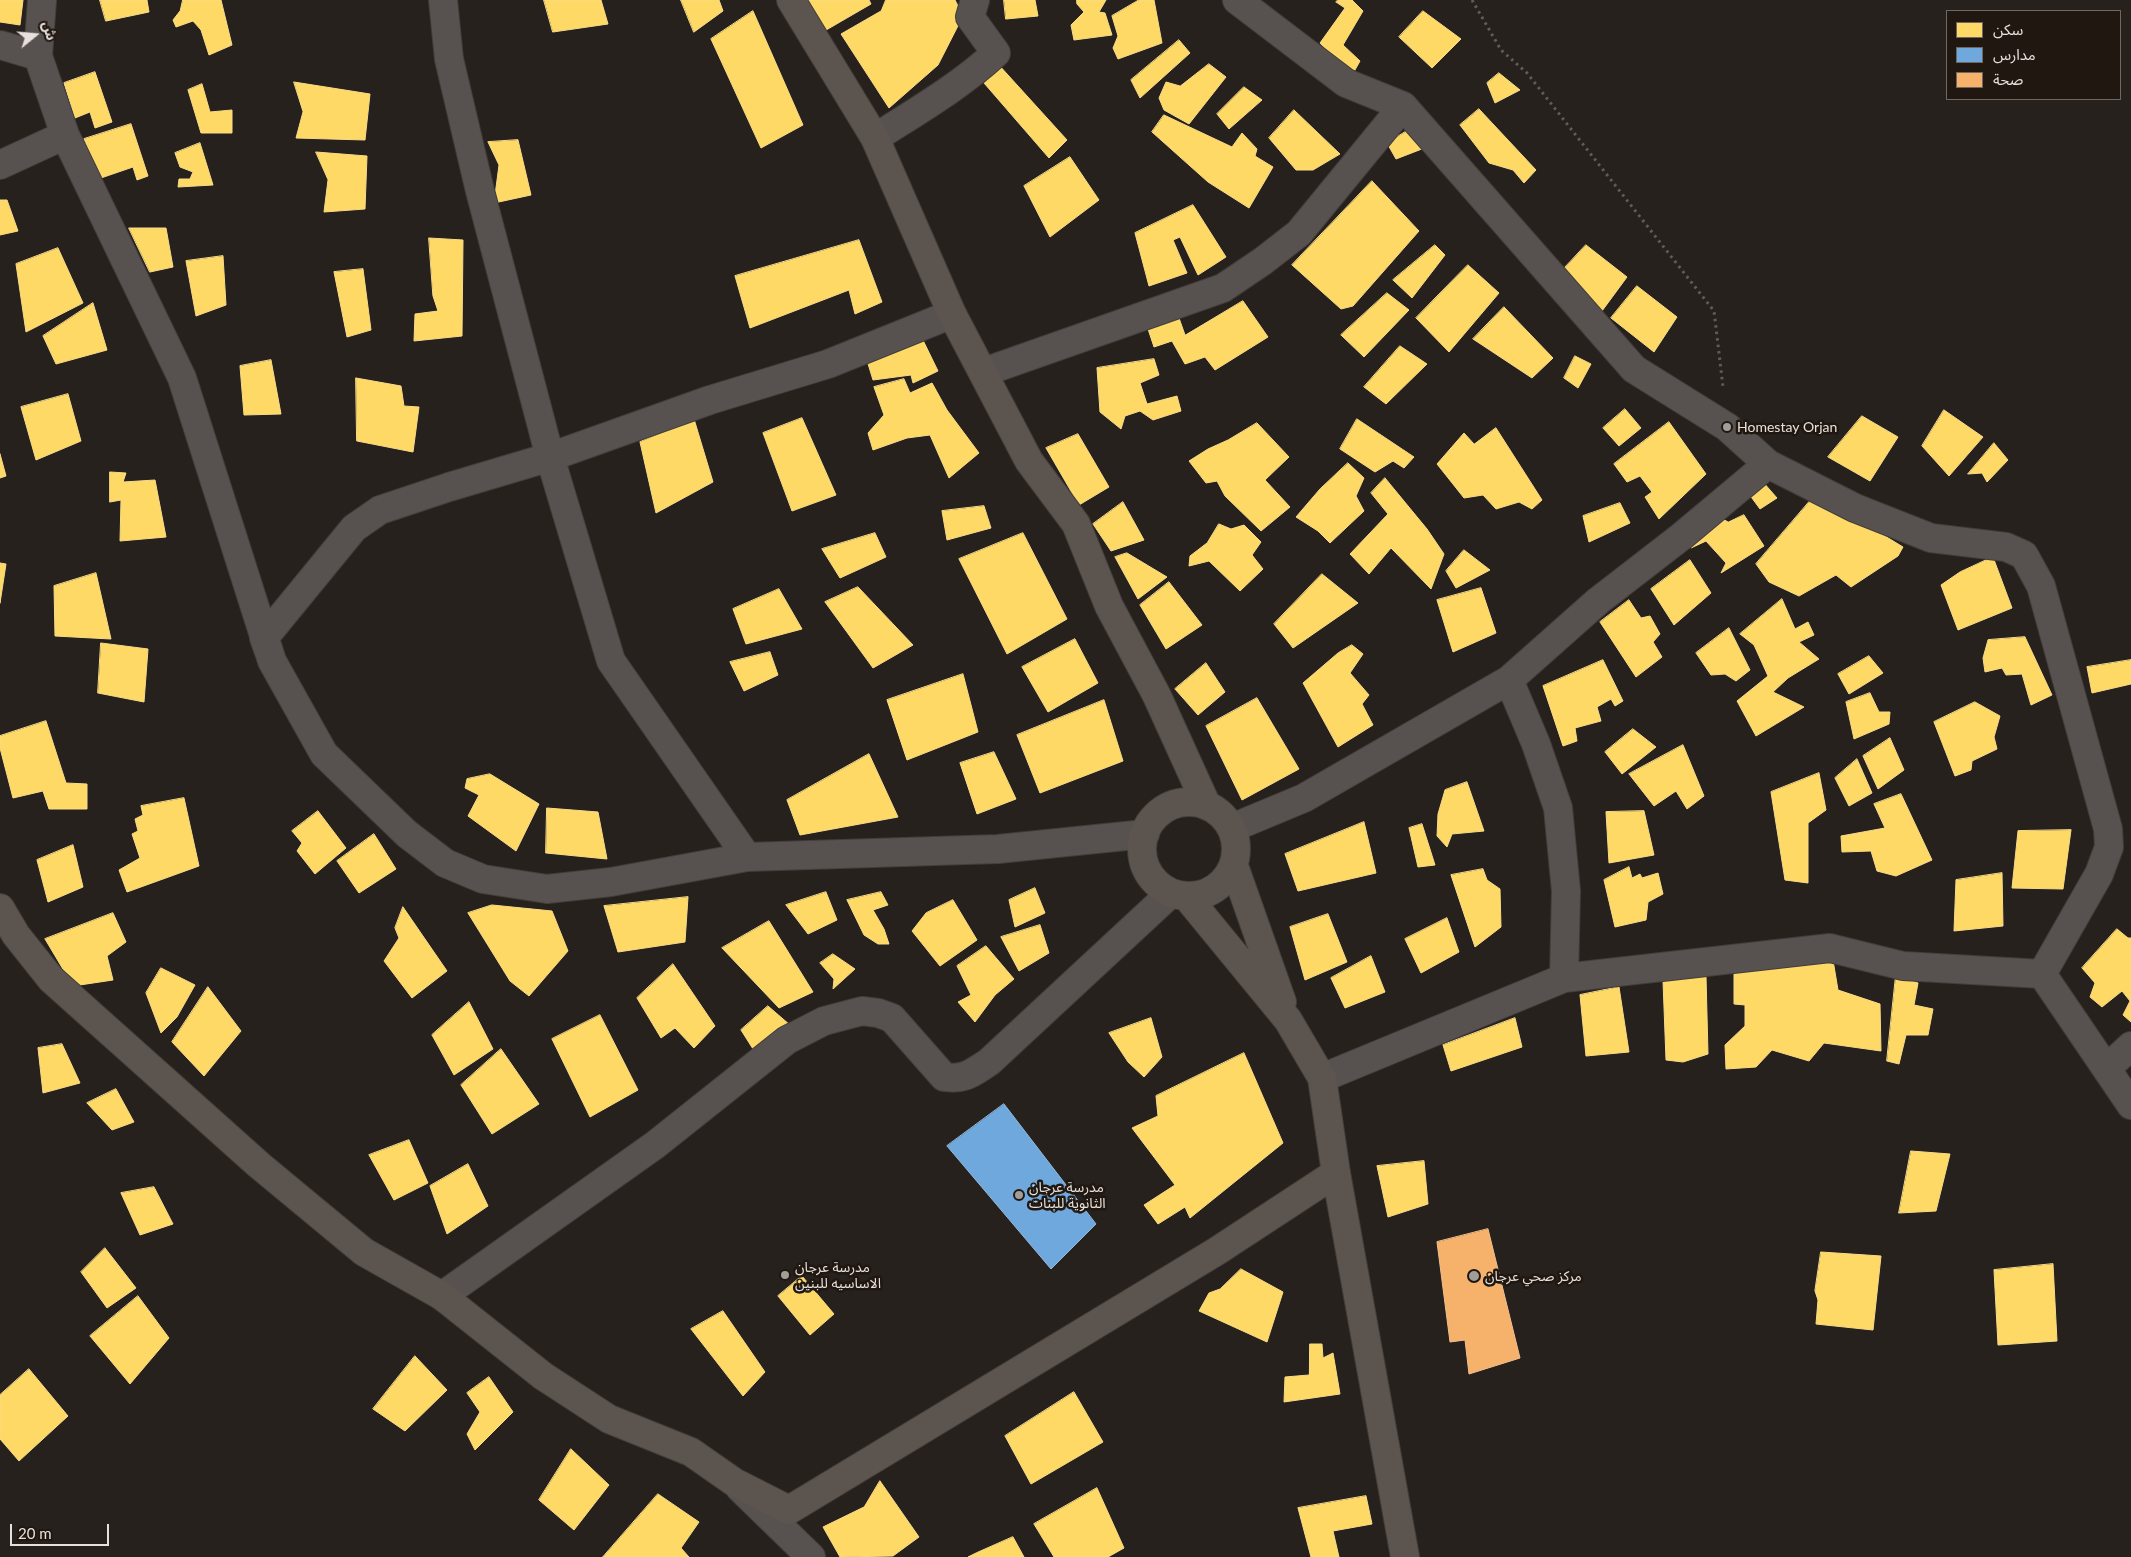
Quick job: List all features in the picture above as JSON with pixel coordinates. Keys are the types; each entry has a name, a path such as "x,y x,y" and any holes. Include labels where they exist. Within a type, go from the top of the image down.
{"street":[{"path":"42,0 38,56 65,135 182,378 272,661"},
{"path":"443,0 448,59 480,191 550,457 611,661 747,857"},
{"path":"791,0 875,138 952,314 1029,461 1076,524 1109,606 1157,696 1207,806"},
{"path":"875,138 951,90 996,53 970,17 975,0"},
{"path":"1237,0 1346,82 1403,106 1634,369 1727,427 1768,464 1855,508 1932,538 2006,547 2024,555 2040,586 2108,829 2109,847 2099,874 2042,974"},
{"path":"0,44 38,56"},
{"path":"984,372 1223,288 1263,262 1300,233 1403,106"},
{"path":"0,164 65,135"},
{"path":"952,314 828,364 710,400 550,457 380,510 354,528 264,638 272,661 324,754 408,834 445,863 483,879 547,889 611,882 747,857 998,849 1145,834"},
{"path":"1232,828 1304,798 1509,680 1598,601 1682,536 1768,464"},
{"path":"1509,680 1536,744 1558,808 1566,891 1564,978"},
{"path":"442,1296 656,1145 787,1040 824,1020 862,1011 878,1013 892,1018 944,1077 958,1079 970,1075 989,1062 1179,895 1207,894 1224,883 1234,866 1237,847 1232,828 1222,815 1207,806 1192,802 1177,804 1163,810 1152,820 1145,834 1142,851 1146,869 1156,883 1179,895 1288,1020 1322,1078 1336,1173 1404,1557"},
{"path":"1234,866 1288,1020"},
{"path":"0,908 16,935 51,979 259,1165 364,1252 442,1296 543,1376 609,1419 691,1452 734,1482 790,1510 1217,1251 1336,1173"},
{"path":"1322,1078 1564,978 1830,948 1904,966 2042,974"},
{"path":"2042,974 2131,1105"},
{"path":"2106,1068 2131,1046"},
{"path":"734,1482 811,1557"}],"path":[{"path":"1472,0 1501,50 1527,73 1714,311 1727,427"}],"building: سكن":[{"path":"0,0 23,0 20,25 0,22"},
{"path":"100,0 147,0 149,12 106,21"},
{"path":"183,0 221,0 232,45 209,55 201,30 193,21 176,27 173,20 180,11"},
{"path":"544,0 601,0 608,24 553,32"},
{"path":"681,0 719,0 723,11 694,32"},
{"path":"805,0 869,0 871,4 821,33"},
{"path":"886,0 955,0 963,16 938,65 889,108 841,34 881,11"},
{"path":"1004,0 1035,0 1038,16 1006,19"},
{"path":"1077,0 1106,0 1099,12 1105,13 1112,35 1074,40 1071,25 1084,12 1077,4"},
{"path":"1139,0 1154,0 1162,43 1118,59 1113,48 1118,36 1112,16"},
{"path":"1338,0 1352,0 1363,11 1343,45 1360,61 1351,77 1320,43 1345,8 1336,2"},
{"path":"753,11 803,125 761,148 711,39"},
{"path":"1423,11 1461,39 1432,68 1399,37"},
{"path":"1179,40 1190,53 1140,98 1131,80"},
{"path":"998,64 1067,140 1049,158 984,83"},
{"path":"1209,64 1226,77 1189,124 1164,110 1159,98 1166,82 1180,86"},
{"path":"95,72 112,122 95,128 90,112 75,118 64,83"},
{"path":"1499,73 1520,90 1495,103 1487,83"},
{"path":"294,82 370,94 365,140 296,138 303,112"},
{"path":"202,84 210,112 232,110 232,133 201,133 188,90"},
{"path":"1244,87 1262,100 1229,129 1217,114"},
{"path":"1479,109 1536,170 1524,183 1513,170 1489,163 1460,125"},
{"path":"1294,110 1340,154 1313,170 1296,170 1269,138"},
{"path":"1164,115 1232,147 1242,133 1257,149 1255,156 1273,167 1249,208 1208,182 1152,132"},
{"path":"131,124 148,176 137,180 133,167 98,179 84,139"},
{"path":"1412,128 1427,147 1396,159 1387,143"},
{"path":"518,140 531,195 494,203 499,165 488,142"},
{"path":"200,143 213,185 178,187 179,179 190,179 193,172 180,167 175,153"},
{"path":"316,152 367,156 365,209 324,212 328,180"},
{"path":"1070,157 1099,200 1050,237 1024,186"},
{"path":"1372,181 1419,231 1353,306 1341,309 1292,265"},
{"path":"0,200 7,200 18,231 0,235"},
{"path":"1193,205 1226,257 1198,275 1180,237 1173,240 1187,273 1149,286 1135,233"},
{"path":"129,228 166,228 173,267 150,272"},
{"path":"429,238 463,240 462,336 414,341 415,314 438,311 433,296"},
{"path":"859,240 882,302 855,314 849,290 750,328 735,276"},
{"path":"1435,245 1445,255 1412,298 1393,280"},
{"path":"1586,245 1627,277 1602,311 1558,275"},
{"path":"58,248 83,303 26,332 16,264"},
{"path":"223,256 226,305 196,316 186,261"},
{"path":"1468,265 1499,293 1449,352 1416,318"},
{"path":"363,269 371,330 347,337 334,272"},
{"path":"1637,286 1677,317 1654,352 1611,318"},
{"path":"1387,293 1409,310 1364,357 1341,335"},
{"path":"1243,301 1268,337 1215,370 1205,357 1185,364 1172,341 1154,347 1148,329 1179,318 1185,335"},
{"path":"93,303 107,350 56,364 43,336"},
{"path":"1504,307 1553,358 1532,378 1473,339"},
{"path":"919,332 938,371 913,383 911,375 873,380 865,354"},
{"path":"1400,346 1427,364 1386,404 1364,387"},
{"path":"1575,356 1591,364 1578,388 1564,378"},
{"path":"1154,359 1159,375 1140,383 1147,404 1177,396 1181,411 1153,420 1140,411 1125,416 1121,429 1100,412 1097,368"},
{"path":"271,360 281,414 244,415 240,366"},
{"path":"356,378 401,386 404,406 419,407 413,452 357,441"},
{"path":"904,379 910,393 932,383 947,410 979,453 949,478 930,435 907,438 873,450 868,433 884,415 874,387"},
{"path":"68,394 81,441 36,460 21,407"},
{"path":"1625,409 1641,428 1619,446 1603,428"},
{"path":"1944,410 1983,437 1949,476 1922,446"},
{"path":"1862,416 1898,437 1870,481 1828,457"},
{"path":"802,418 836,495 792,511 763,433"},
{"path":"694,419 713,482 656,513 640,442"},
{"path":"1357,419 1414,457 1404,468 1393,461 1375,472 1340,449"},
{"path":"1669,422 1706,474 1659,519 1645,497 1652,492 1640,476 1627,482 1614,464"},
{"path":"1257,423 1289,457 1265,480 1290,507 1261,531 1225,496 1217,481 1206,483 1189,461"},
{"path":"1496,428 1542,500 1532,509 1519,502 1496,509 1483,495 1464,498 1437,464 1464,433 1474,444"},
{"path":"1078,434 1109,487 1079,505 1046,448"},
{"path":"1994,443 2008,460 1987,482 1982,473 1968,474"},
{"path":"0,454 6,476 0,478"},
{"path":"1348,463 1364,478 1356,496 1364,511 1330,543 1318,531 1296,517 1320,489"},
{"path":"110,472 126,473 123,482 155,480 166,537 120,541 121,500 110,502"},
{"path":"1385,478 1427,529 1444,554 1431,589 1391,548 1369,574 1350,554 1388,514 1371,493"},
{"path":"1763,482 1777,498 1760,509 1749,494"},
{"path":"1816,494 1903,547 1898,556 1851,587 1836,575 1799,596 1769,582 1756,564"},
{"path":"1123,502 1144,540 1111,551 1093,524"},
{"path":"1620,503 1630,523 1589,542 1583,516"},
{"path":"984,506 991,528 947,540 942,511"},
{"path":"1744,515 1764,546 1721,573 1726,563 1706,541 1691,548 1688,542 1721,518 1728,522"},
{"path":"1219,524 1231,529 1244,525 1261,542 1252,555 1263,569 1240,591 1209,561 1189,566 1190,556 1207,543"},
{"path":"875,533 886,557 840,578 822,549"},
{"path":"1023,533 1067,619 1007,654 959,559"},
{"path":"1464,550 1490,570 1456,588 1446,571"},
{"path":"1127,553 1167,577 1138,599 1115,557"},
{"path":"1993,557 2012,608 1958,630 1941,585 1960,572"},
{"path":"1690,560 1711,593 1674,625 1651,589"},
{"path":"0,563 6,564 0,603"},
{"path":"96,573 111,639 55,636 54,586"},
{"path":"1322,574 1358,603 1293,648 1274,624"},
{"path":"1169,582 1202,625 1166,649 1140,605"},
{"path":"858,587 913,645 873,668 825,602"},
{"path":"1481,588 1496,633 1453,652 1437,600"},
{"path":"779,589 802,629 746,644 733,609"},
{"path":"1782,599 1795,629 1808,622 1814,635 1799,642 1819,659 1788,678 1773,692 1804,707 1756,736 1737,701 1768,676 1754,645 1740,634"},
{"path":"1629,600 1641,618 1650,616 1660,634 1653,642 1662,657 1636,677 1600,622"},
{"path":"1729,628 1750,670 1736,681 1725,674 1711,675 1696,653"},
{"path":"2025,637 2052,695 2031,705 2022,674 2006,675 2002,668 1985,672 1983,658 1988,640"},
{"path":"1075,639 1098,683 1048,712 1022,667"},
{"path":"101,643 148,649 144,702 98,693"},
{"path":"1352,645 1363,654 1350,673 1369,695 1362,704 1373,725 1338,747 1303,683 1338,653"},
{"path":"770,652 778,675 744,691 730,662"},
{"path":"1869,656 1883,673 1849,694 1838,674"},
{"path":"1603,660 1623,701 1615,706 1611,699 1597,707 1601,721 1575,728 1577,741 1563,746 1543,686"},
{"path":"2131,660 2131,684 2092,693 2087,667"},
{"path":"1206,663 1225,692 1198,715 1175,689"},
{"path":"963,674 978,732 907,760 887,700"},
{"path":"1870,693 1879,712 1890,712 1889,724 1854,739 1846,702"},
{"path":"1257,698 1299,769 1242,800 1206,726"},
{"path":"1104,700 1123,761 1040,793 1017,735"},
{"path":"1975,702 2000,716 1994,737 1997,749 1972,761 1971,770 1955,776 1934,722"},
{"path":"46,721 66,783 87,784 87,809 49,809 43,791 13,798 0,748 0,736"},
{"path":"1633,729 1656,747 1622,774 1605,752"},
{"path":"1890,738 1904,770 1878,789 1863,756"},
{"path":"1683,745 1704,796 1687,809 1676,791 1654,806 1629,774"},
{"path":"994,752 1016,799 977,814 960,763"},
{"path":"869,754 898,817 800,835 787,800"},
{"path":"1857,759 1872,793 1849,806 1835,778"},
{"path":"1819,773 1826,810 1808,823 1808,883 1785,880 1771,792"},
{"path":"490,774 539,804 516,851 468,816 479,795 465,788 467,779"},
{"path":"1467,782 1484,831 1452,834 1447,847 1437,836 1438,814 1445,790"},
{"path":"1901,794 1932,860 1896,876 1877,871 1871,851 1842,852 1841,836 1885,828 1874,804"},
{"path":"184,798 199,866 127,892 119,870 140,858 132,834 138,831 135,819 143,815 141,806"},
{"path":"547,808 598,812 607,859 546,853"},
{"path":"318,811 346,848 315,874 297,851 302,843 292,831"},
{"path":"1644,811 1654,855 1609,863 1606,812"},
{"path":"1364,822 1376,873 1298,891 1285,854"},
{"path":"1422,824 1435,865 1418,867 1409,828"},
{"path":"2071,830 2063,889 2012,888 2018,831"},
{"path":"374,834 396,869 359,893 337,861"},
{"path":"73,845 83,887 48,902 37,860"},
{"path":"1629,867 1632,878 1640,874 1642,878 1658,873 1663,894 1648,902 1646,920 1615,927 1604,880"},
{"path":"1483,869 1487,880 1500,889 1501,927 1475,947 1451,875"},
{"path":"2002,873 2003,926 1954,931 1956,880"},
{"path":"1035,888 1045,913 1015,927 1009,900"},
{"path":"826,892 837,920 808,934 786,905"},
{"path":"881,892 888,905 873,910 884,929 889,944 878,944 864,935 847,900"},
{"path":"688,897 685,942 618,952 604,906"},
{"path":"953,900 977,940 940,966 912,931 926,913"},
{"path":"492,905 552,911 568,951 529,996 510,981 468,913"},
{"path":"403,907 447,971 412,998 384,961 399,938 395,928"},
{"path":"113,913 126,942 107,956 113,980 73,986 45,939"},
{"path":"1328,914 1347,962 1305,980 1290,927"},
{"path":"1447,918 1459,952 1421,973 1405,939"},
{"path":"769,921 813,992 779,1008 722,948"},
{"path":"1040,925 1049,953 1019,971 1001,937"},
{"path":"2117,929 2128,938 2131,938 2131,1022 2123,1015 2130,1001 2122,991 2102,1007 2090,997 2095,983 2082,968"},
{"path":"986,946 1014,979 995,995 975,1022 958,1002 971,995 957,966"},
{"path":"833,954 855,969 833,989 834,979 820,963"},
{"path":"1371,956 1385,992 1345,1008 1331,978"},
{"path":"1833,960 1838,990 1880,1004 1881,1051 1824,1043 1809,1061 1772,1050 1756,1067 1726,1069 1725,1045 1745,1026 1745,1005 1734,1004 1734,965"},
{"path":"673,964 715,1026 694,1048 675,1028 661,1038 637,998"},
{"path":"161,968 195,985 177,1017 161,1033 146,993"},
{"path":"1896,975 1918,983 1914,1005 1933,1009 1928,1035 1906,1035 1899,1064 1887,1061"},
{"path":"1706,976 1708,1054 1683,1062 1666,1060 1663,981"},
{"path":"208,987 241,1031 204,1076 172,1042"},
{"path":"1619,987 1629,1052 1586,1056 1580,995"},
{"path":"469,1002 493,1049 454,1075 432,1035"},
{"path":"768,1006 790,1025 753,1049 741,1030"},
{"path":"600,1015 638,1090 590,1117 552,1039"},
{"path":"1151,1018 1162,1057 1144,1077 1128,1062 1109,1033"},
{"path":"1515,1018 1522,1047 1451,1071 1443,1045"},
{"path":"62,1044 80,1083 43,1093 38,1048"},
{"path":"501,1049 539,1104 492,1134 461,1085"},
{"path":"1244,1053 1283,1143 1190,1218 1185,1207 1158,1224 1144,1205 1175,1185 1132,1128 1158,1116 1156,1096"},
{"path":"116,1089 134,1122 112,1130 87,1103"},
{"path":"409,1140 428,1183 394,1200 369,1155"},
{"path":"1911,1151 1950,1154 1936,1211 1899,1213"},
{"path":"1424,1161 1428,1204 1388,1217 1377,1166"},
{"path":"468,1164 488,1206 447,1234 430,1186"},
{"path":"154,1187 173,1224 140,1235 121,1193"},
{"path":"105,1248 136,1288 107,1308 81,1272"},
{"path":"1821,1252 1881,1256 1873,1330 1816,1324 1818,1300 1815,1291"},
{"path":"2053,1264 2057,1341 1998,1345 1994,1270"},
{"path":"1241,1269 1283,1292 1267,1342 1199,1311 1209,1293 1220,1289"},
{"path":"802,1276 834,1314 810,1335 778,1296"},
{"path":"138,1296 169,1338 130,1384 90,1336"},
{"path":"723,1311 765,1372 743,1396 691,1329"},
{"path":"1310,1344 1322,1344 1323,1358 1333,1353 1340,1394 1284,1402 1285,1377 1309,1375"},
{"path":"415,1356 447,1390 405,1431 373,1409"},
{"path":"29,1369 68,1416 19,1461 0,1439 0,1395"},
{"path":"489,1377 513,1412 475,1450 467,1434 480,1412 467,1393"},
{"path":"1074,1392 1103,1442 1031,1484 1005,1436"},
{"path":"571,1449 609,1485 574,1530 539,1500"},
{"path":"880,1481 919,1537 893,1556 840,1557 823,1527 864,1507"},
{"path":"1097,1488 1124,1548 1108,1557 1054,1557 1034,1524"},
{"path":"658,1494 699,1522 681,1548 689,1557 603,1557"},
{"path":"1366,1496 1372,1524 1333,1531 1339,1557 1311,1557 1298,1508"},
{"path":"1013,1537 1024,1557 968,1557 976,1553"}],"building: مدارس":[{"path":"1004,1104 1096,1224 1051,1269 947,1146"}],"building: صحة":[{"path":"1488,1229 1520,1358 1469,1374 1465,1340 1450,1342 1437,1242"}],"place":[{"name":"Homestay Orjan","path":"1727,427"},
{"name":"مدرسة عرجان الثانوية للبنات","path":"1019,1195"},
{"name":"مدرسة عرجان الاساسيه للبنين","path":"785,1275"},
{"name":"مركز صحي عرجان","path":"1474,1276"}]}
